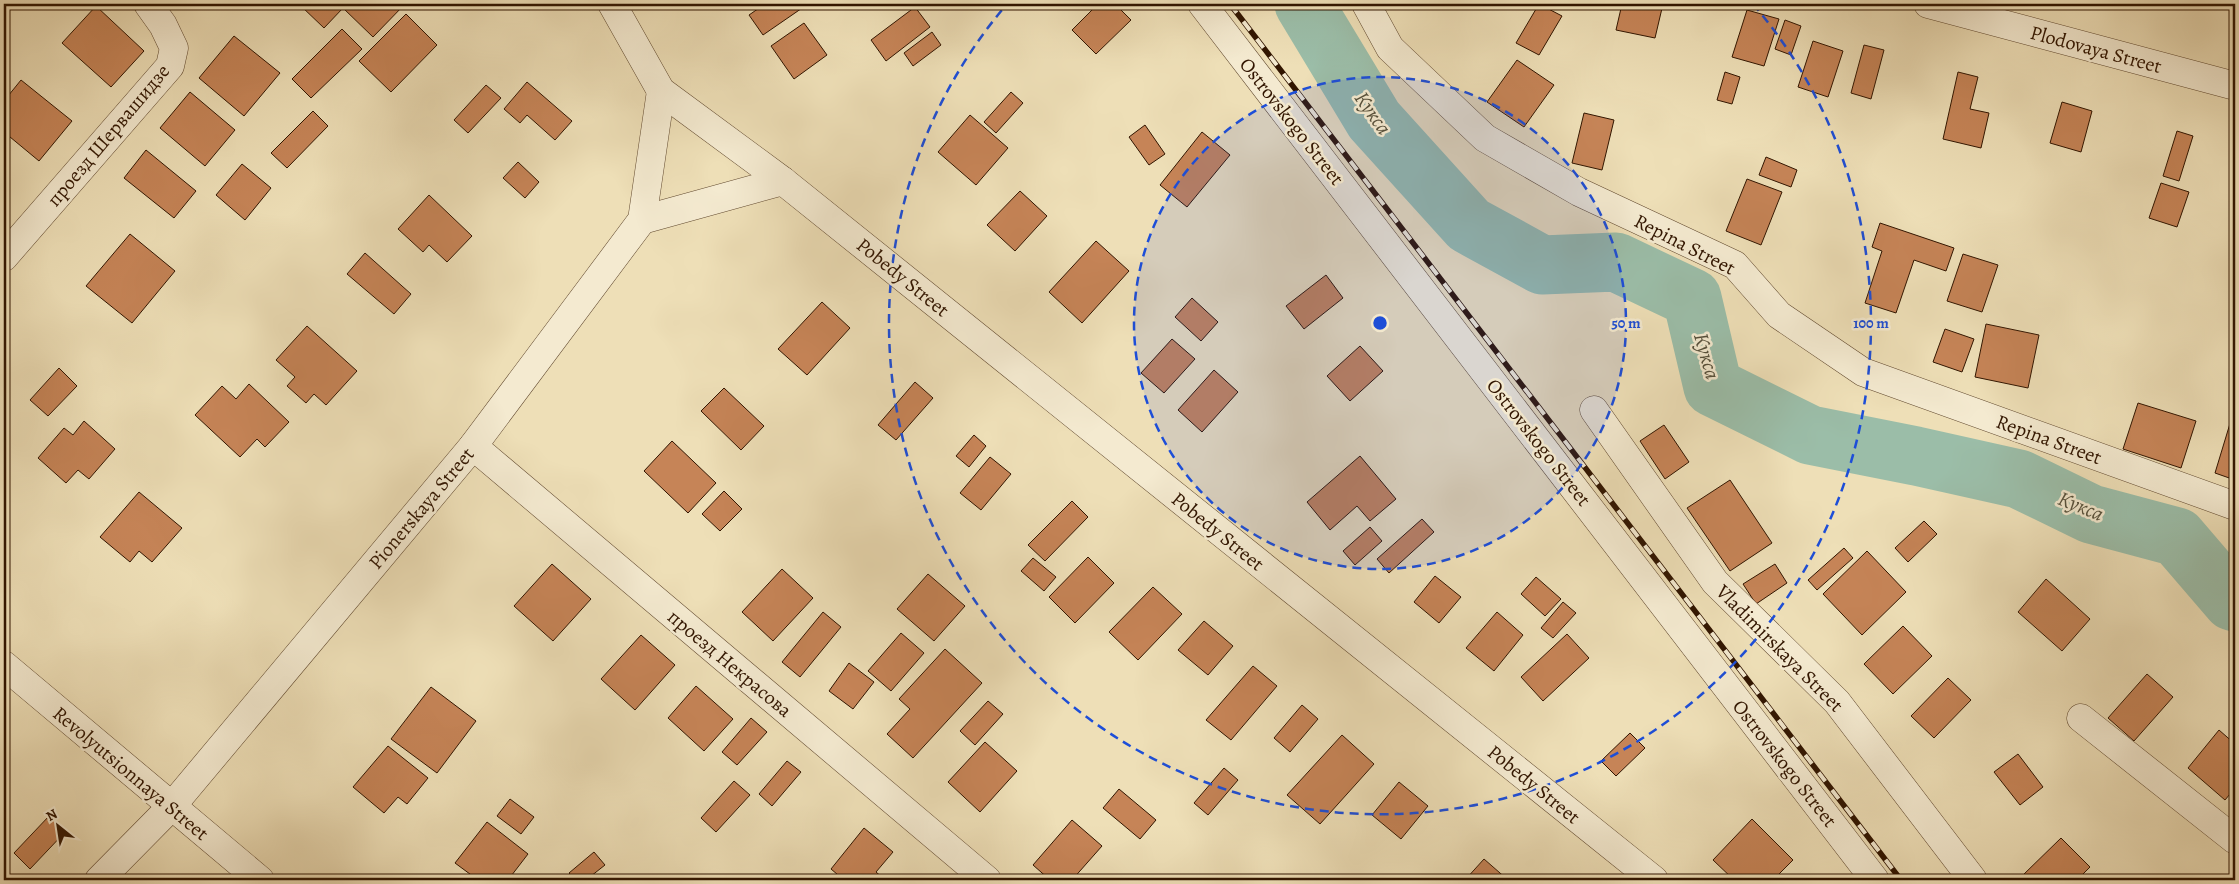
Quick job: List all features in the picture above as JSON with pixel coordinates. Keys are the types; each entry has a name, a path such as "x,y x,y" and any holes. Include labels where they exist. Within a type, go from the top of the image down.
{"street":[{"name":"проезд Шервашидзе","path":"4,257 170,66 174,48 163,25 148,4"},
{"name":"Pobedy Street","path":"612,4 661,91 783,181 1654,880"},
{"name":"Ostrovskogo Street","path":"1202,4 1875,880"},
{"name":"Repina Street","path":"1366,4 1390,48 1485,138 1579,192 1735,265 1779,315 1863,372 2235,506"},
{"name":"Plodovaya Street","path":"1928,4 2235,86"},
{"name":"Pionerskaya Street","path":"99,880 170,807 473,446 642,220 661,91"},
{"path":"642,220 783,181"},
{"name":"Vladimirskaya Street","path":"1594,410 1715,582 1837,702 1973,880"},
{"name":"проезд Некрасова","path":"473,446 987,880"},
{"name":"Revolyutsionnaya Street","path":"4,665 170,807 260,880"},
{"path":"2080,718 2235,840"}],"building":[{"path":"303,4 405,4 373,37 343,8 324,28 301,6"},
{"path":"765,4 808,4 763,35 749,15"},
{"path":"1098,4 1115,4 1131,20 1096,54 1072,30"},
{"path":"1539,4 1562,16 1539,55 1516,43"},
{"path":"1622,4 1663,4 1655,38 1616,30"},
{"path":"96,6 144,51 111,87 62,43"},
{"path":"915,7 930,27 886,61 871,40"},
{"path":"1747,10 1779,19 1764,66 1732,57"},
{"path":"406,14 437,45 391,92 359,61"},
{"path":"1785,20 1801,26 1791,55 1775,49"},
{"path":"804,23 827,55 794,79 771,46"},
{"path":"342,29 362,49 311,98 292,79"},
{"path":"932,32 941,45 913,66 904,53"},
{"path":"234,36 280,73 244,116 199,78"},
{"path":"1813,41 1843,51 1828,97 1798,87"},
{"path":"1864,45 1884,50 1871,99 1851,93"},
{"path":"1517,60 1554,85 1524,127 1487,102"},
{"path":"1725,72 1740,77 1732,104 1717,100"},
{"path":"1958,72 1978,77 1970,109 1989,113 1981,148 1943,139"},
{"path":"21,80 72,121 39,161 4,132 4,101"},
{"path":"527,82 572,121 555,140 527,115 520,123 504,109"},
{"path":"486,85 501,98 468,133 454,120"},
{"path":"190,92 235,130 205,166 160,128"},
{"path":"1011,92 1023,103 996,133 984,122"},
{"path":"2062,102 2092,111 2081,152 2050,143"},
{"path":"313,111 328,126 287,168 271,153"},
{"path":"1584,113 1614,120 1602,170 1572,163"},
{"path":"970,115 1008,148 976,185 938,152"},
{"path":"1145,125 1165,154 1149,165 1129,137"},
{"path":"2177,131 2193,136 2179,181 2163,176"},
{"path":"1202,132 1230,155 1187,207 1160,185"},
{"path":"146,150 196,191 174,218 124,178"},
{"path":"1766,157 1797,170 1791,187 1759,175"},
{"path":"518,162 539,182 525,198 503,178"},
{"path":"242,164 271,188 245,220 216,195"},
{"path":"1747,179 1782,192 1761,245 1726,231"},
{"path":"2161,183 2189,192 2177,227 2149,218"},
{"path":"1020,191 1047,216 1015,251 987,225"},
{"path":"429,195 472,236 447,262 429,245 423,252 398,229"},
{"path":"1880,223 1954,248 1946,271 1914,260 1896,313 1865,303 1882,251 1872,247"},
{"path":"130,234 175,271 132,323 86,286"},
{"path":"1096,241 1129,271 1082,323 1049,292"},
{"path":"365,253 411,294 394,314 347,274"},
{"path":"1963,254 1998,265 1982,312 1947,301"},
{"path":"1326,275 1343,298 1304,329 1286,306"},
{"path":"1192,298 1218,322 1201,341 1175,317"},
{"path":"822,302 850,328 807,375 778,349"},
{"path":"1986,324 2039,335 2028,388 1975,377"},
{"path":"307,326 357,371 326,405 314,394 306,403 287,386 295,377 276,360"},
{"path":"1945,329 1974,339 1962,372 1933,362"},
{"path":"1172,339 1195,359 1164,393 1141,373"},
{"path":"1360,346 1383,371 1350,401 1327,376"},
{"path":"59,368 77,386 48,416 30,400"},
{"path":"1214,370 1238,392 1202,432 1178,410"},
{"path":"915,382 933,398 896,440 878,425"},
{"path":"249,384 289,422 265,447 257,439 240,457 195,415 222,386 236,399"},
{"path":"724,388 764,426 741,450 701,411"},
{"path":"2138,403 2196,421 2181,468 2123,449"},
{"path":"2235,407 2235,480 2215,473"},
{"path":"84,421 115,449 89,479 78,470 66,483 38,458 64,428 73,435"},
{"path":"1664,425 1689,462 1665,479 1640,441"},
{"path":"974,435 986,446 969,467 956,456"},
{"path":"672,441 716,483 688,513 644,471"},
{"path":"1360,456 1396,499 1370,521 1357,506 1330,530 1307,502"},
{"path":"990,457 1011,474 981,510 960,493"},
{"path":"1730,480 1772,543 1730,571 1687,508"},
{"path":"724,491 742,509 720,531 702,514"},
{"path":"139,492 182,528 152,562 139,551 130,562 100,537"},
{"path":"1072,501 1088,517 1045,561 1028,545"},
{"path":"1422,519 1434,532 1389,573 1377,559"},
{"path":"1924,521 1937,534 1908,562 1895,548"},
{"path":"1370,527 1382,541 1355,565 1343,551"},
{"path":"1844,548 1853,558 1817,590 1808,580"},
{"path":"1867,551 1906,592 1862,635 1823,594"},
{"path":"1088,557 1114,583 1075,623 1049,597"},
{"path":"1033,558 1056,577 1044,591 1021,571"},
{"path":"552,564 591,599 553,641 514,606"},
{"path":"1775,564 1787,583 1756,604 1743,584"},
{"path":"782,569 813,598 773,641 742,612"},
{"path":"928,574 965,606 934,641 897,609"},
{"path":"1435,576 1461,597 1439,623 1414,602"},
{"path":"1536,577 1561,599 1545,616 1521,594"},
{"path":"2046,579 2090,619 2062,651 2018,612"},
{"path":"1153,587 1182,614 1138,660 1109,632"},
{"path":"1563,602 1576,613 1553,638 1541,628"},
{"path":"823,612 841,627 800,677 782,662"},
{"path":"1497,612 1523,635 1494,671 1466,648"},
{"path":"1204,621 1233,646 1208,675 1178,650"},
{"path":"1903,626 1932,656 1893,694 1864,664"},
{"path":"901,633 924,653 891,691 868,671"},
{"path":"1567,634 1589,658 1543,701 1521,677"},
{"path":"641,635 675,665 635,710 601,679"},
{"path":"945,649 982,683 913,758 887,734 910,709 899,699"},
{"path":"849,663 874,682 853,709 829,691"},
{"path":"1253,666 1277,686 1231,740 1206,720"},
{"path":"2147,674 2173,697 2134,741 2108,718"},
{"path":"1948,678 1971,700 1934,738 1911,716"},
{"path":"696,686 733,719 704,751 668,718"},
{"path":"431,687 476,721 437,773 391,739"},
{"path":"988,701 1003,714 975,745 960,731"},
{"path":"1302,705 1318,719 1290,752 1274,738"},
{"path":"751,718 767,732 737,765 722,752"},
{"path":"2219,730 2235,744 2235,788 2225,800 2188,768"},
{"path":"1630,733 1645,748 1616,776 1601,761"},
{"path":"1342,735 1374,764 1320,824 1287,795"},
{"path":"985,742 1017,771 980,812 948,782"},
{"path":"388,746 428,778 407,804 398,797 384,813 353,787"},
{"path":"2018,754 2043,787 2020,805 1994,772"},
{"path":"787,761 801,772 772,806 759,794"},
{"path":"1224,768 1238,780 1208,815 1194,803"},
{"path":"734,781 750,795 716,832 701,818"},
{"path":"1399,782 1428,806 1401,839 1372,815"},
{"path":"1119,789 1156,820 1140,839 1103,808"},
{"path":"510,799 534,817 521,834 497,816"},
{"path":"50,815 66,831 30,869 14,853"},
{"path":"1752,819 1793,860 1773,880 1734,880 1713,860"},
{"path":"1072,820 1102,846 1072,880 1050,880 1033,865"},
{"path":"487,822 528,854 508,880 478,880 455,863"},
{"path":"864,828 893,852 876,872 883,878 881,880 844,880 831,869"},
{"path":"2061,838 2090,867 2077,880 2026,880 2022,876"},
{"path":"594,852 605,865 586,880 576,880 569,873"},
{"path":"1484,859 1508,880 1465,880"}],"waterway":[{"name":"Кукса","path":"1304,4 1374,120 1469,225 1542,265 1616,262 1692,298 1713,387 1810,435 2019,479 2091,514 2177,537 2232,601 2235,602"}],"railway":[{"path":"1230,4 1901,880"}]}
